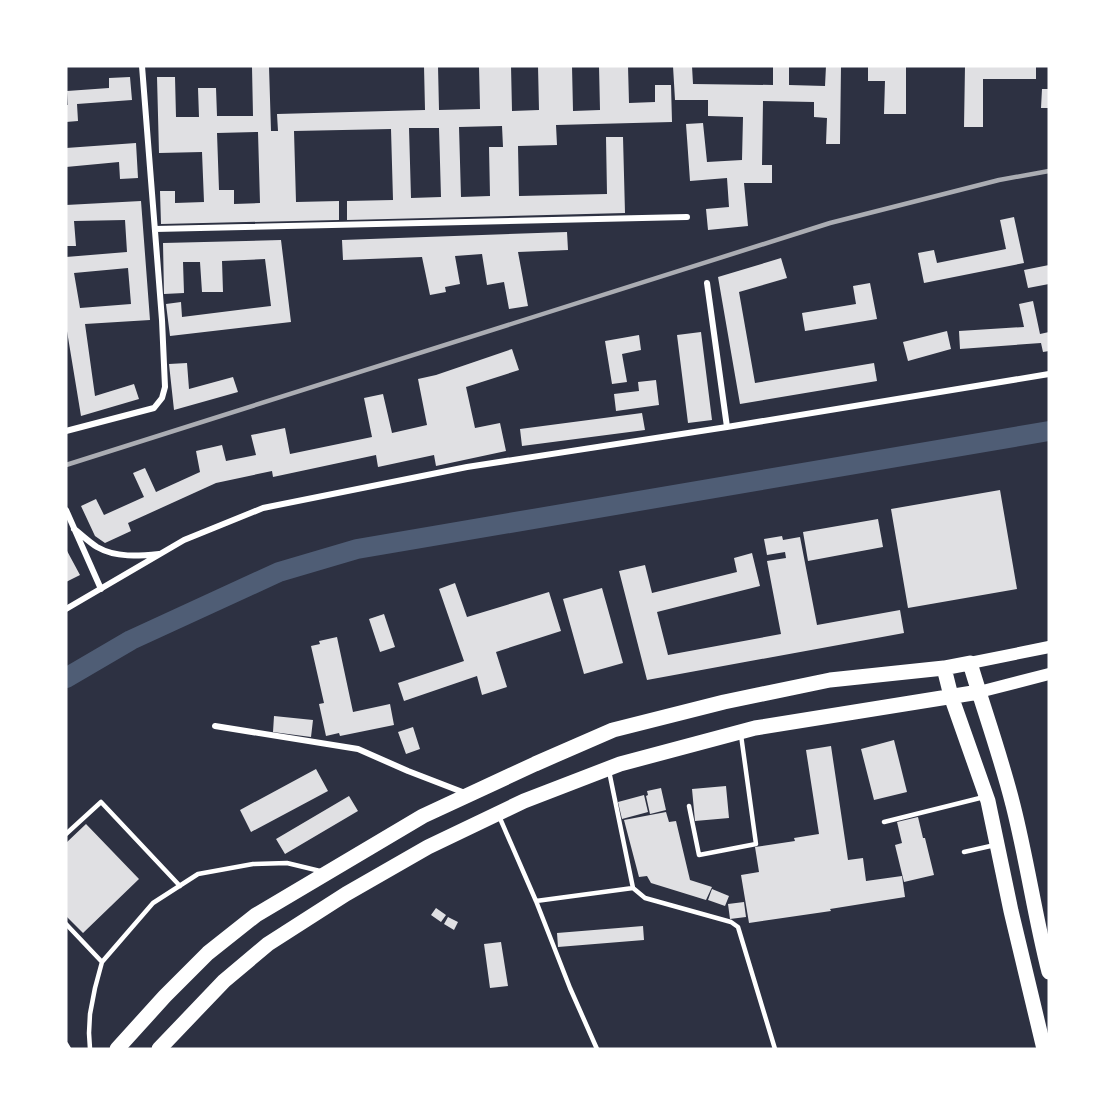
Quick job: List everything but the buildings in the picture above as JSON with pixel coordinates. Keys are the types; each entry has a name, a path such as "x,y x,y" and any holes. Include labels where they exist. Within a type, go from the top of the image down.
{"main road":[{"path":"117,1049 208,953 256,915 423,816 613,730 724,702 830,680 944,668 1049,647"},
{"path":"970,663 1014,807 1049,972"},
{"path":"944,668 951,696 987,796 1011,911 1044,1049"},
{"path":"159,1049 224,981 268,944 346,894 428,847 524,801 620,764 755,728 979,692 1049,674"}],"street":[{"path":"66,431 154,408 162,398 165,387 142,66"},
{"path":"155,229 687,217"},
{"path":"707,283 727,427"},
{"path":"66,609 184,540 263,508 467,467 1049,374"},
{"path":"66,510 101,589"},
{"path":"74,529 98,547 117,554 137,556 161,554"},
{"path":"215,726 358,749 469,794"}],"lane":[{"path":"689,806 699,855 756,844 741,732"},
{"path":"608,769 633,888 645,898 731,922 738,927 775,1049"},
{"path":"884,822 987,796"},
{"path":"66,834 101,802 180,886"},
{"path":"498,813 597,1049"},
{"path":"964,852 997,844"},
{"path":"90,1049 88,1033 90,1014 102,962 153,903 198,874 253,864 287,863 325,873"},
{"path":"536,901 633,888"},
{"path":"66,924 102,962"},
{"path":"66,1044 69,1049"}],"waterway":[{"path":"66,678 131,640 279,572 357,549 1049,431"}],"railway":[{"path":"66,465 830,223 999,180 1049,171"}]}
